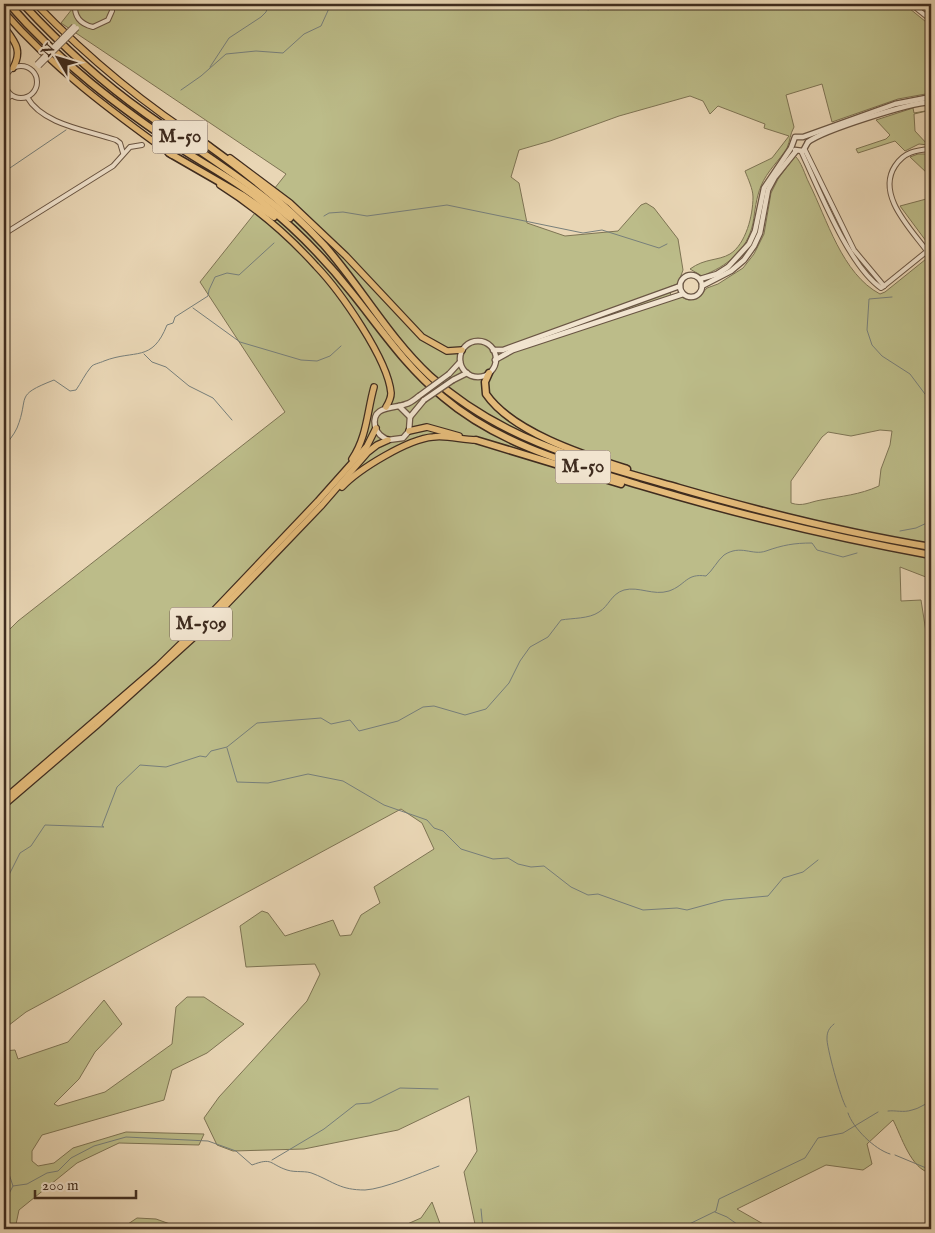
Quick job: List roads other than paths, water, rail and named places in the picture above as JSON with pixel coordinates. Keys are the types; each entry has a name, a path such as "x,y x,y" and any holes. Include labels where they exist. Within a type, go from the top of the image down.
{"highway":[{"name":"M-50","path":"9,4 43,39 106,96 259,200 310,246 354,295 400,356 444,399 470,418 523,445 611,476 711,506 824,534 931,555"},
{"name":"M-50","path":"23,4 50,32 112,88 263,195 292,219 339,266 422,368 474,411 508,430 559,451 706,496 831,527 931,547"},
{"path":"36,4 63,32 118,80 267,190 324,246 339,266"},
{"path":"4,12 73,80 120,118 169,153 253,208 317,266 342,300 383,365 391,394 386,407"},
{"path":"4,27 19,50 18,59 13,68"},
{"path":"206,144 241,165 290,203 346,256 422,337 447,351 462,350"},
{"path":"169,153 242,195 310,246"},
{"path":"490,373 484,386 489,397 507,414 534,432 624,468 688,487 706,496"},
{"path":"327,492 360,446 374,387"},
{"path":"409,431 427,427 664,496 711,506"},
{"name":"M-509","path":"4,799 158,666 237,587 327,492 367,446 376,428"},
{"path":"257,575 344,485 370,465 427,437 476,440"},
{"name":"M-509","path":"4,805 164,666 257,575 368,452 388,440"}],"street":[{"path":"75,27 78,18 76,4"},
{"path":"78,18 83,23 93,27 104,24 111,16 112,4"},
{"path":"911,4 931,20"},
{"path":"919,4 921,12"},
{"path":"38,65 29,68 19,66 13,68 5,76 5,90 11,96 19,99 27,97 36,87 35,74 38,65 75,27 83,23"},
{"path":"29,68 35,74"},
{"path":"4,100 11,96"},
{"path":"27,97 38,111 52,119 116,140 120,143 123,153"},
{"path":"493,350 502,350 680,286 689,276 700,279 717,274 728,267 749,244 755,231 764,188 792,146 795,137 803,137 895,104 931,97"},
{"path":"702,286 731,271 744,260 760,233 768,190 775,177 808,142 826,133 893,110 931,102"},
{"path":"803,137 808,142"},
{"path":"4,234 113,166 130,146 142,145"},
{"path":"792,146 801,150 854,250 881,285 929,249 903,219 889,187 892,171 904,156 916,150 931,150"},
{"path":"495,360 520,347 683,294 695,297 699,294 702,286 700,279"},
{"path":"680,286 683,294"},
{"path":"386,407 406,405 449,374 460,362 462,350 471,343 486,344 493,350 495,360 490,373 476,377 467,373 460,362"},
{"path":"409,431 410,417 424,400 453,380 467,373"},
{"path":"399,406 410,417"},
{"name":"M-509","path":"376,428 377,415 386,407"},
{"path":"376,428 383,438 388,440"},
{"name":"M-509","path":"388,440 398,440 409,431"}],"waterway":[{"path":"210,67 229,38 261,17 266,12 269,4"},
{"path":"181,90 201,76 226,54 256,51 283,53 304,34 321,26 331,4"},
{"path":"586,4 588,10"},
{"path":"4,172 66,130"},
{"path":"324,216 329,213 343,212 367,216 447,205 583,233 602,230 659,248 667,244"},
{"path":"4,448 17,428 25,398 33,390 54,380 70,391 76,390 93,365 149,350 161,337 167,325 173,323 175,317 208,296 215,277 227,273 239,275 274,243"},
{"path":"892,297 869,299 867,330 872,345 882,356 910,374 931,402"},
{"path":"193,308 240,342 301,360 317,361 330,356 341,346"},
{"path":"144,354 152,362 166,367 189,386 213,398 232,420"},
{"path":"900,531 916,528 931,521"},
{"path":"4,885 20,853 31,846 45,825 104,827 102,826 117,787 140,765 166,767 200,756 206,757 211,751 227,747 257,723 321,718 331,724 350,720 359,731 398,721 423,707 434,706 465,715 486,709 509,683 520,661 530,647 548,637 561,620 595,614 613,597 624,590 635,589 663,592 675,589 694,576 706,576 724,555 736,550 761,552 800,543 812,543 817,550 843,557 857,553"},
{"path":"227,748 237,782 268,783 308,774 343,781 384,805 427,820 434,828 443,831 461,849 493,859 508,858 518,864 531,867 544,866 571,887 588,895 598,894 643,910 677,908 687,910 724,900 768,896 783,878 803,872 818,860"},
{"path":"834,1024 828,1032 827,1043 846,1107"},
{"path":"272,1160 324,1129 356,1104 370,1103 400,1088 438,1089"},
{"path":"888,1111 909,1111 931,1102"},
{"path":"4,1103 6,1165 13,1186 4,1203"},
{"path":"679,1229 716,1211 719,1199 805,1158 818,1138 843,1133 878,1112"},
{"path":"848,1113 854,1125 865,1137 877,1148 890,1154"},
{"path":"13,1186 27,1184 47,1173 58,1171 71,1158 94,1146 126,1137 208,1141 236,1151 252,1165 268,1161 287,1170 311,1173 343,1187 356,1190 382,1187 439,1166"},
{"path":"895,1155 931,1170"},
{"path":"481,1209 483,1229"},
{"path":"715,1212 727,1217 744,1229"}]}
